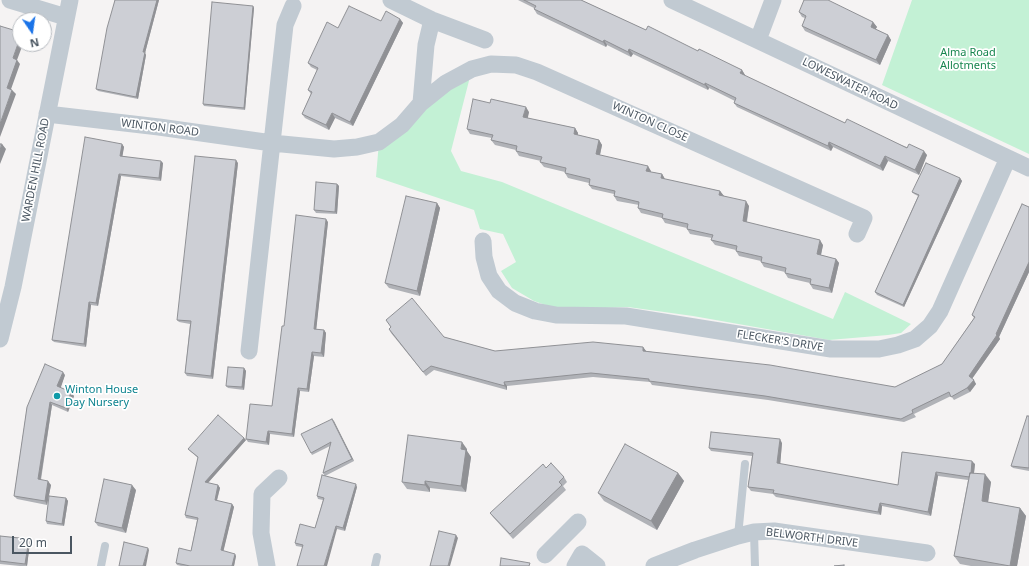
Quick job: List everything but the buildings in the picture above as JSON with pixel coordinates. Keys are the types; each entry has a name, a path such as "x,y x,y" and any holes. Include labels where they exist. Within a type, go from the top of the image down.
{"street":[{"path":"10,0 66,17"},
{"name":"WARDEN HILL ROAD","path":"0,339 14,287 70,0"},
{"path":"391,0 432,20 485,40"},
{"name":"LOWESWATER ROAD","path":"672,0 1029,168"},
{"path":"758,40 773,0"},
{"path":"248,351 285,25 293,6"},
{"path":"421,103 426,45 432,20"},
{"name":"WINTON CLOSE","path":"272,143 334,149 357,147 379,142 402,125 421,103 446,83 472,69 491,64 516,65 537,72 864,218 857,234"},
{"name":"WINTON ROAD","path":"47,114 159,126 272,143"},
{"name":"FLECKER'S DRIVE","path":"484,241 484,257 489,276 499,291 515,303 535,311 556,315 626,316 831,349 879,349 898,346 915,338 930,326 940,311 1008,158"},
{"path":"267,566 261,533 262,494 279,478"},
{"path":"545,555 578,522"},
{"name":"BELWORTH DRIVE","path":"654,566 695,550 746,534 774,531 927,553"},
{"path":"563,537 579,560 597,566"}],"lane":[{"path":"745,464 746,534 755,566"},
{"path":"101,566 104,546"},
{"path":"376,566 377,557"}],"green space":[{"name":"Alma Road Allotments","path":"912,0 1029,0 1029,154 882,85"},
{"path":"472,69 451,151 461,171 502,182 833,319 845,292 911,324 901,333 829,340 693,316 628,307 560,310 534,301 512,288 501,271 516,262 503,234 480,229 474,210 376,177 379,142"}],"place":[{"name":"Winton House Day Nursery","path":"57,396"}]}
